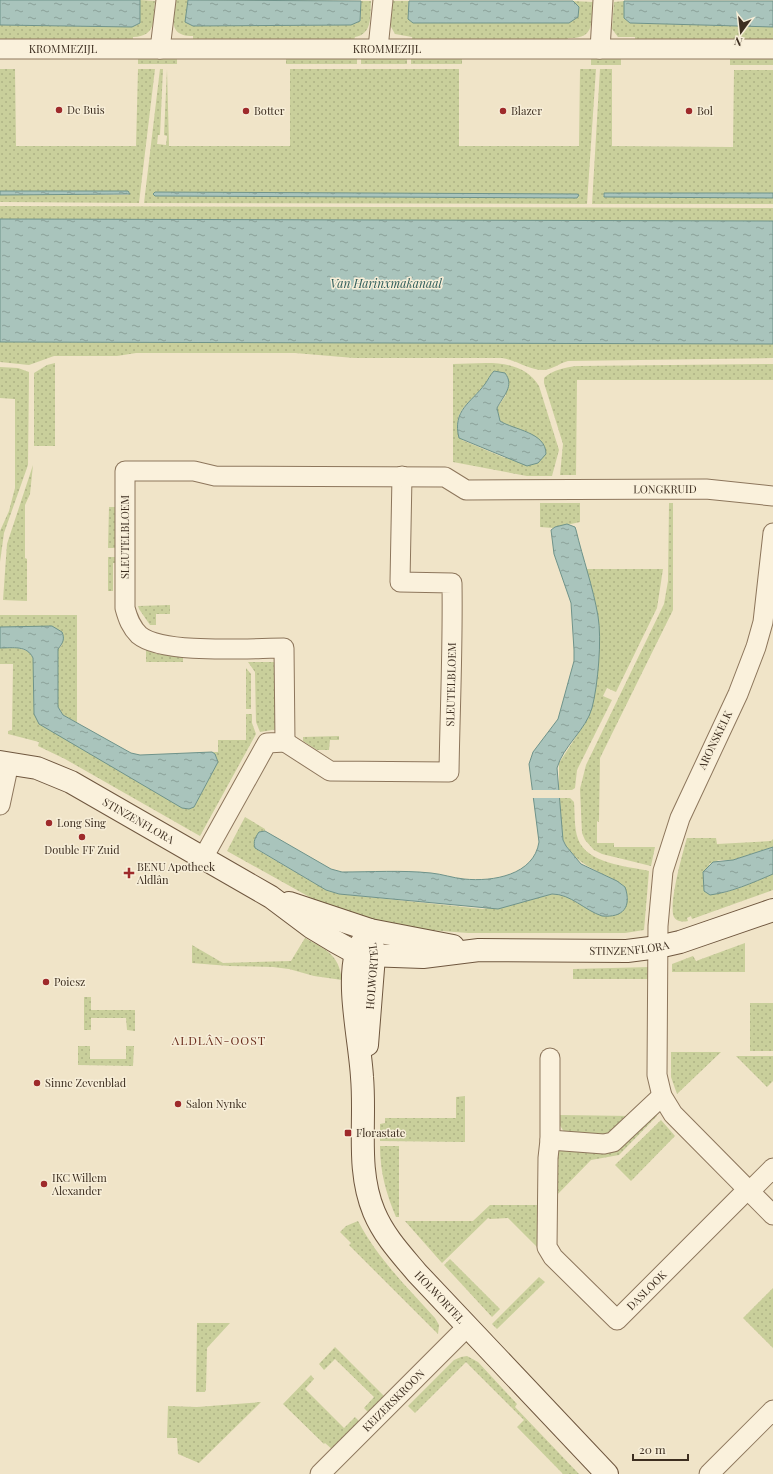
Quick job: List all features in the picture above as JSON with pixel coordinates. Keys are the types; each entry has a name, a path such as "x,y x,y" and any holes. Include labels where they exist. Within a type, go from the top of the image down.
{"street":[{"path":"160,49 166,0"},
{"path":"378,48 383,0"},
{"path":"600,49 603,0"},
{"name":"KROMMEZIJL","path":"0,48 773,49"},
{"name":"SLEUTELBLOEM","path":"402,476 400,582 452,583 453,648 450,676 449,772 330,771 285,742 284,648 176,648 152,642 140,636 131,626 125,608 125,471 194,471 214,476 402,476 445,477 466,490 557,490"},
{"name":"LONGKRUID","path":"557,490 706,489 773,496"},
{"name":"ARONSKELK","path":"658,947 660,898 665,866 680,818 738,694 756,647 762,622 773,533"},
{"path":"203,858 267,743 285,742"},
{"path":"0,804 5,762"},
{"name":"STINZENFLORA","path":"5,762 37,768 71,782 271,897 311,927 365,954 423,957 479,950 627,951 658,947 680,942 773,910"},
{"name":"STINZENFLORA","path":"271,897 370,930 479,950"},
{"name":"HOLWORTEL","path":"370,930 365,954 354,982 355,1012 362,1078 363,1169 374,1211 383,1231 400,1254 607,1474"},
{"path":"658,947 657,1075 662,1096 673,1114 773,1215"},
{"path":"550,1058 550,1140 604,1144 613,1142 662,1096"},
{"name":"DASLOOK","path":"550,1140 548,1158 547,1247 553,1257 617,1320 773,1168"},
{"name":"KEIZERSKROON","path":"320,1474 468,1326"},
{"path":"709,1474 772,1414"}],"green space":[{"path":"140,0 155,1 152,26 146,34 133,37 133,40 0,39 0,25 132,27 140,23"},
{"path":"176,0 188,0 186,22 193,26 351,25 360,21 361,1 371,1 368,28 361,35 355,37 354,40 193,40 193,36 179,33 176,30 174,20"},
{"path":"392,1 409,1 408,19 579,7 573,1 593,2 590,29 583,36 568,38 568,42 412,40 412,37 395,34 390,25"},
{"path":"624,1 624,18 630,23 773,27 773,41 635,42 635,37 618,37 612,29 614,2"},
{"path":"138,56 177,56 177,64 138,64"},
{"path":"286,56 357,57 357,64 286,64"},
{"path":"361,56 407,56 407,64 361,64"},
{"path":"411,56 462,56 462,64 411,64"},
{"path":"591,57 621,57 621,65 591,65"},
{"path":"730,57 773,57 773,65 730,65"},
{"path":"0,69 15,69 16,146 136,146 138,69 155,69 139,203 0,202 0,195 128,195 130,192 0,191"},
{"path":"160,69 163,69 160,135 158,135 157,144 166,145 167,136 164,135 167,69 169,146 290,146 290,69 459,69 459,146 579,146 580,69 596,69 587,204 144,203","holes":["155,196 579,197 577,198"]},
{"path":"600,69 612,69 612,146 733,147 734,70 773,70 773,193 605,193 603,196 773,198 773,204 592,204"},
{"path":"0,206 773,208 773,221 0,219"},
{"path":"0,342 773,344 773,358 568,361 544,370 539,370 502,358 354,358 295,353 136,353 117,356 54,356 29,365 0,362"},
{"path":"55,363 55,446 34,446 34,373 47,365"},
{"path":"453,364 500,364 522,370 531,376 539,386 559,450 552,476 527,476 453,462","holes":["494,371 506,395 497,408 500,421 509,426 530,433 505,458 462,440 458,430 458,422 459,415 467,403 485,384"]},
{"path":"773,364 773,380 577,380 576,475 560,475 563,444 544,383 544,378 547,375 564,368 577,366"},
{"path":"0,367 18,368 29,372 28,465 4,533 0,562 0,531 9,511 15,488 15,399 0,398"},
{"path":"33,465 30,494 25,505 27,601 3,600 7,544"},
{"path":"540,503 580,503 580,522 553,528 540,527"},
{"path":"669,503 673,503 673,610 600,758 599,822 597,821 597,843 614,843 614,847 655,847 651,866 602,854 594,850 585,840 582,833 580,789 586,765 664,604 668,581"},
{"path":"109,507 119,507 119,548 108,548"},
{"path":"108,557 119,557 119,563 113,563 113,591 108,591"},
{"path":"585,569 663,569 657,608 616,692 607,688 603,696 612,700 577,770 575,788 572,790 559,790 559,763 585,723 592,707 598,618"},
{"path":"170,605 170,614 156,614 156,625 150,625 138,606"},
{"path":"0,615 77,615 77,723 63,715 58,707 58,649 62,645 20,627 0,627"},
{"path":"0,648 18,648 30,652 33,658 34,714 194,807 218,762 215,754 212,752 218,752 218,740 246,740 246,714 252,714 252,723 256,734 200,836 65,759 38,746 39,742 8,734 8,731 12,730 13,664 0,664"},
{"path":"146,650 157,654 183,655 183,662 146,662"},
{"path":"248,662 277,662 278,729 260,732 256,722 255,672"},
{"path":"246,668 251,674 251,709 246,709"},
{"path":"339,736 339,740 330,740 329,750 317,750 303,741 303,737"},
{"path":"559,798 570,798 574,802 575,826 578,839 590,854 599,859 619,865 649,871 644,930 625,933 468,933 429,930 386,923 313,899 227,851 245,817 265,829 265,831 259,832 255,848 326,890 339,894 483,909 552,894 566,896 579,904 628,899 625,887 583,863 569,850 563,840"},
{"path":"687,838 716,838 717,844 771,841 773,839 773,847 733,860 719,860 709,864 723,893 773,874 773,890 692,919 691,916 687,918 688,921 678,921 674,917 673,911 674,891"},
{"path":"305,938 330,953 338,964 342,980 314,976 289,969 273,967 192,963 192,945 223,963 291,961"},
{"path":"745,943 745,972 672,972 672,964 693,956 696,961"},
{"path":"650,967 650,979 573,979 573,969"},
{"path":"84,997 91,997 91,1010 135,1010 135,1031 127,1030 126,1018 91,1018 91,1030 84,1030"},
{"path":"750,1003 773,1003 773,1051 750,1051"},
{"path":"78,1046 90,1046 90,1059 126,1059 126,1046 134,1046 133,1066 78,1065"},
{"path":"671,1052 721,1052 677,1094 671,1077"},
{"path":"736,1056 773,1056 773,1081 767,1087"},
{"path":"465,1096 465,1142 380,1141 380,1124 385,1123 385,1118 456,1118 456,1097"},
{"path":"654,1112 657,1116 619,1155 591,1160 554,1198 558,1151 561,1148 608,1150"},
{"path":"559,1115 633,1116 613,1136 565,1133 559,1124"},
{"path":"661,1120 675,1136 631,1181 615,1165"},
{"path":"380,1146 399,1146 399,1217 396,1217 389,1200 382,1173"},
{"path":"490,1205 542,1205 542,1252 508,1218 488,1218 442,1263 405,1221 473,1221"},
{"path":"358,1221 384,1260 435,1318 439,1325 438,1334 349,1245 351,1243 340,1232 346,1226"},
{"path":"450,1259 500,1309 492,1317 444,1265"},
{"path":"539,1277 545,1282 497,1329 492,1324"},
{"path":"773,1288 773,1348 743,1318"},
{"path":"197,1323 230,1323 207,1348 205,1392 196,1392"},
{"path":"335,1347 385,1397 369,1413 364,1408 374,1397 335,1359 324,1370 319,1364"},
{"path":"467,1356 478,1362 517,1404 515,1407 579,1474 563,1474 517,1427 524,1420 466,1362 415,1413 408,1406 454,1360"},
{"path":"311,1375 314,1379 305,1389 344,1428 355,1417 360,1422 333,1450 325,1443 324,1444 283,1404"},
{"path":"261,1402 199,1463 178,1454 177,1438 167,1438 168,1406 197,1407"}],"water":[{"path":"0,0 140,0 140,23 132,27 0,25"},
{"path":"188,0 361,1 360,21 351,25 193,26 185,22"},
{"path":"409,1 573,1 579,7 578,17 569,23 413,23 408,19"},
{"path":"624,1 773,1 773,27 630,23 624,18"},
{"path":"0,191 128,191 130,194 0,195"},
{"path":"155,192 579,195 577,198 155,196 153,194"},
{"path":"604,193 773,193 773,198 604,197"},
{"name":"Van Harinxmakanaal","path":"0,219 773,221 773,344 0,342"},
{"path":"494,371 505,373 509,382 507,391 497,408 500,421 535,436 541,441 545,447 546,454 538,463 527,466 459,438 458,420 460,414 480,391"},
{"path":"567,524 575,527 596,605 600,637 598,675 592,708 585,724 564,752 557,768 563,840 581,864 617,881 625,887 627,900 624,910 615,915 602,916 571,899 552,894 498,909 339,894 326,890 255,848 254,841 256,836 259,832 265,831 331,869 342,872 420,872 475,880 510,874 521,869 529,862 536,853 539,842 529,764 533,752 558,719 574,661 571,603 554,554 551,530 555,527"},
{"path":"52,626 62,632 63,637 62,643 58,649 58,707 63,715 131,753 140,755 212,752 215,754 218,762 194,807 189,809 182,808 39,724 34,714 33,658 23,649 0,648 0,627"},
{"path":"773,847 773,874 726,892 710,895 704,891 703,872 713,862 733,860"}],"pier":[{"path":"530,790 561,790 561,798 531,798"}],"place":[{"name":"De Buis","path":"59,110"},
{"name":"Botter","path":"246,111"},
{"name":"Blazer","path":"503,111"},
{"name":"Bol","path":"689,111"},
{"name":"Long Sing","path":"49,823"},
{"name":"Double FF Zuid","path":"82,837"},
{"name":"BENU Apotheek Aldlân","path":"129,873"},
{"name":"Poiesz","path":"46,982"},
{"name":"Sinne Zevenblad","path":"37,1083"},
{"name":"Salon Nynke","path":"178,1104"},
{"name":"Florastate","path":"348,1133"},
{"name":"IKC Willem Alexander","path":"44,1184"}],"district":[{"name":"ALDLÂN-OOST","path":"219,1041"}]}
